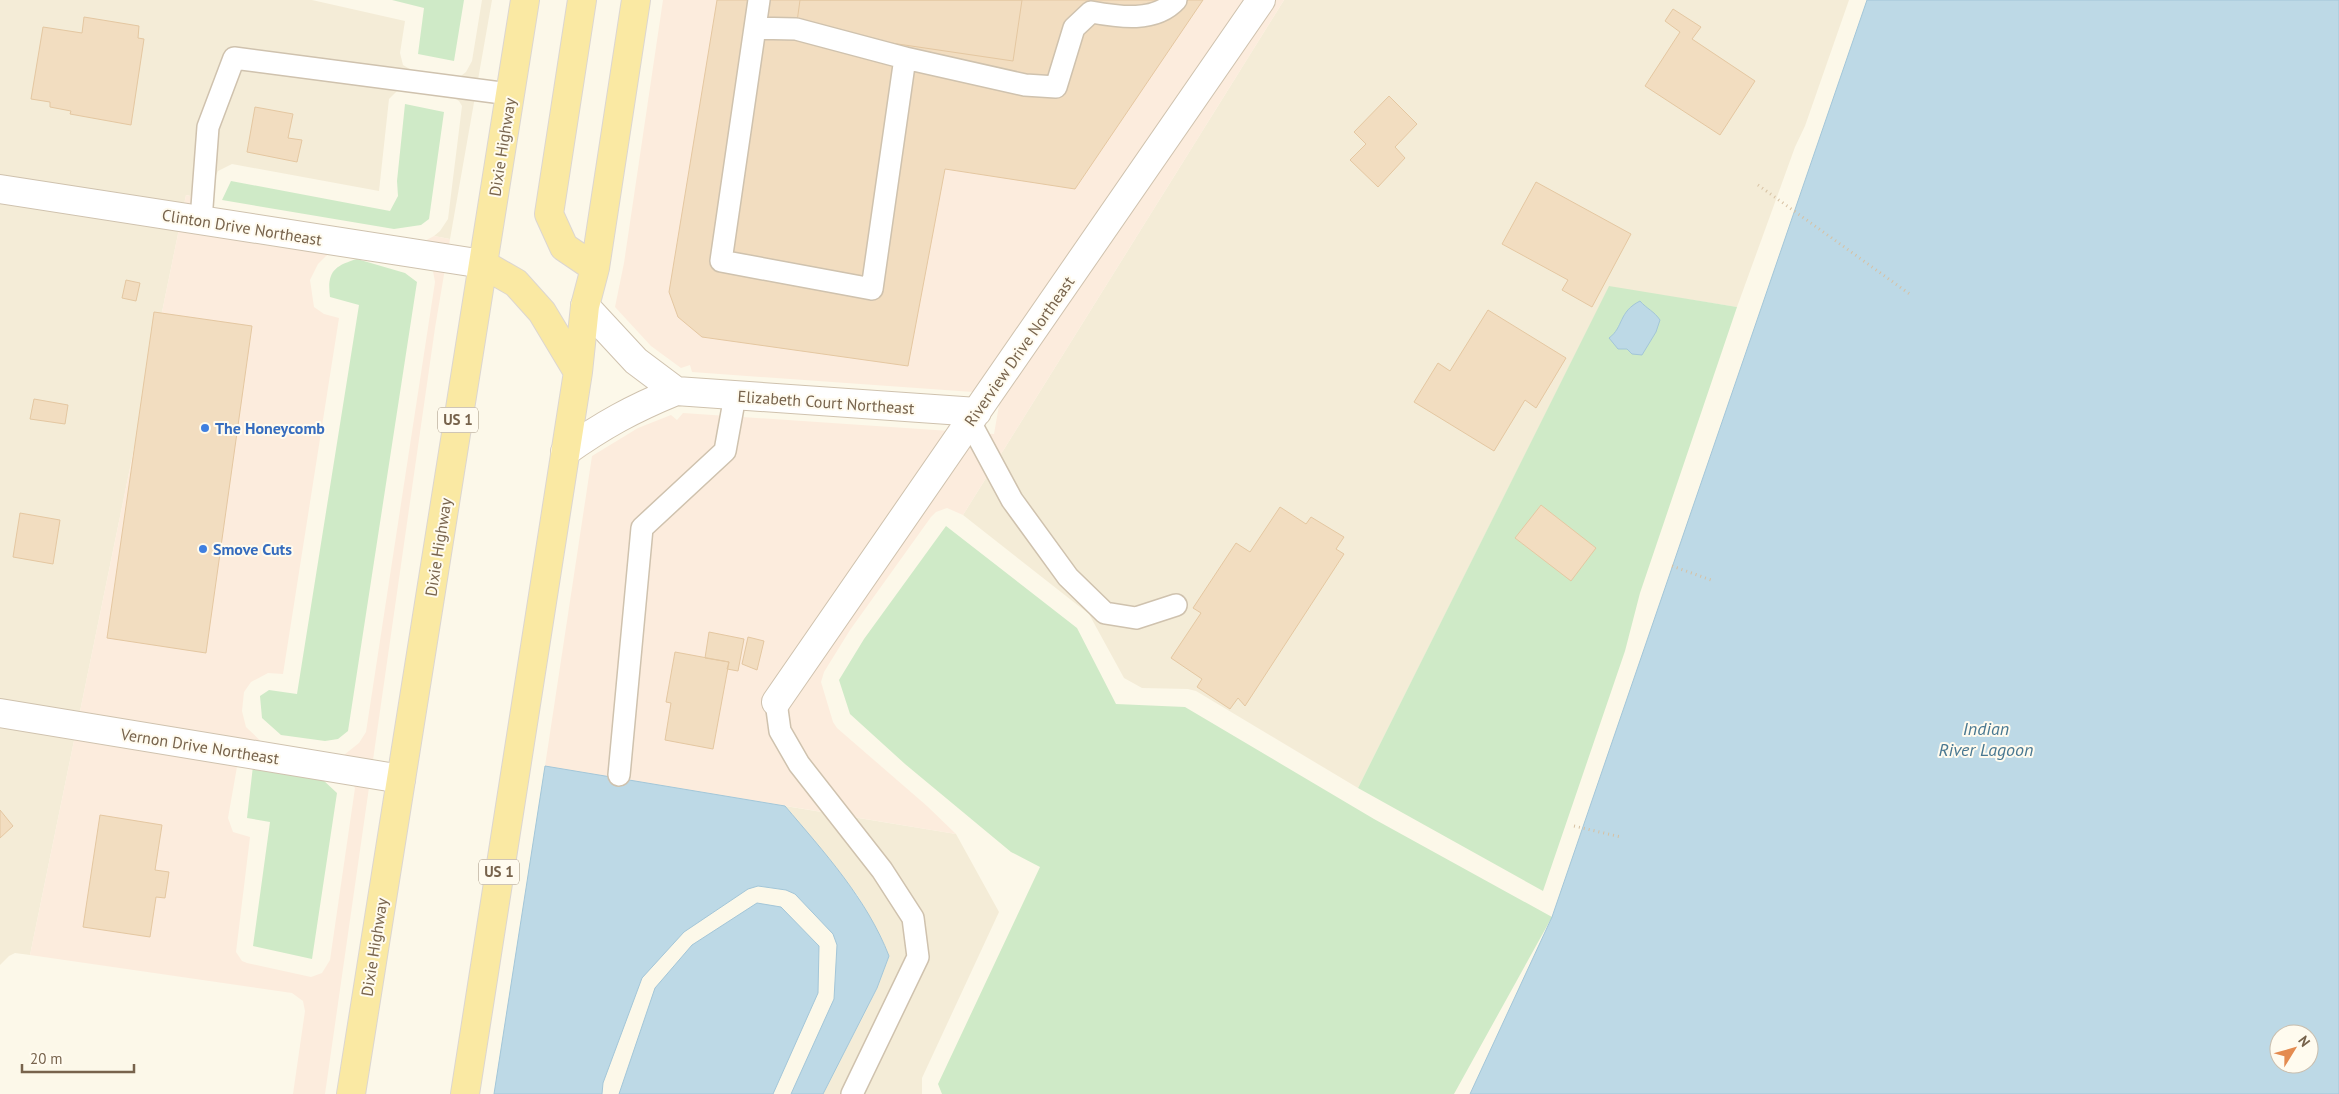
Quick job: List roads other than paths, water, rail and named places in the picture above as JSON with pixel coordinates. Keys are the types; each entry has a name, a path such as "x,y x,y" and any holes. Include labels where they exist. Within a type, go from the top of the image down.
{"main road":[{"name":"Dixie Highway","path":"351,1094 525,0"},
{"path":"582,0 549,214 564,247 594,268"},
{"name":"US 1","path":"464,1094 578,372 585,306 594,268 636,0"},
{"path":"483,264 516,284 542,312 578,372"}],"street":[{"name":"Riverview Drive Northeast","path":"776,702 1261,0"},
{"name":"Clinton Drive Northeast","path":"0,190 483,264"},
{"path":"585,306 636,361 676,391"},
{"name":"Elizabeth Court Northeast","path":"565,452 601,427 631,410 676,391 974,417"},
{"name":"Vernon Drive Northeast","path":"0,713 400,779"}],"lane":[{"path":"759,0 721,261 872,289 905,58"},
{"path":"756,28 796,28 905,58 1025,85 1056,87 1074,28 1091,12 1128,18 1162,11 1176,0"},
{"path":"201,220 208,128 234,58 510,94"},
{"path":"619,775 642,528 725,451 735,396"},
{"path":"974,417 1012,500 1068,577 1105,614 1136,618 1176,605"},
{"path":"776,702 780,730 799,764 882,870 913,918 918,957 852,1094"}],"water":[{"name":"Indian River Lagoon","path":"1867,0 2339,0 2339,1094 1470,1094 1552,917"},
{"path":"1640,301 1660,320 1656,332 1642,355 1632,354 1627,349 1618,349 1609,338 1614,334 1628,310"},
{"path":"545,766 785,806 815,841 857,896 880,935 889,956 877,988 823,1094 791,1094 834,999 837,945 833,934 795,894 786,890 758,886 748,889 684,932 642,978 603,1083 602,1094 494,1094"},
{"path":"757,903 781,907 819,946 818,993 773,1094 619,1094 655,988 692,945"}],"place":[{"name":"The Honeycomb","path":"205,428"},
{"name":"Smove Cuts","path":"203,549"}]}
